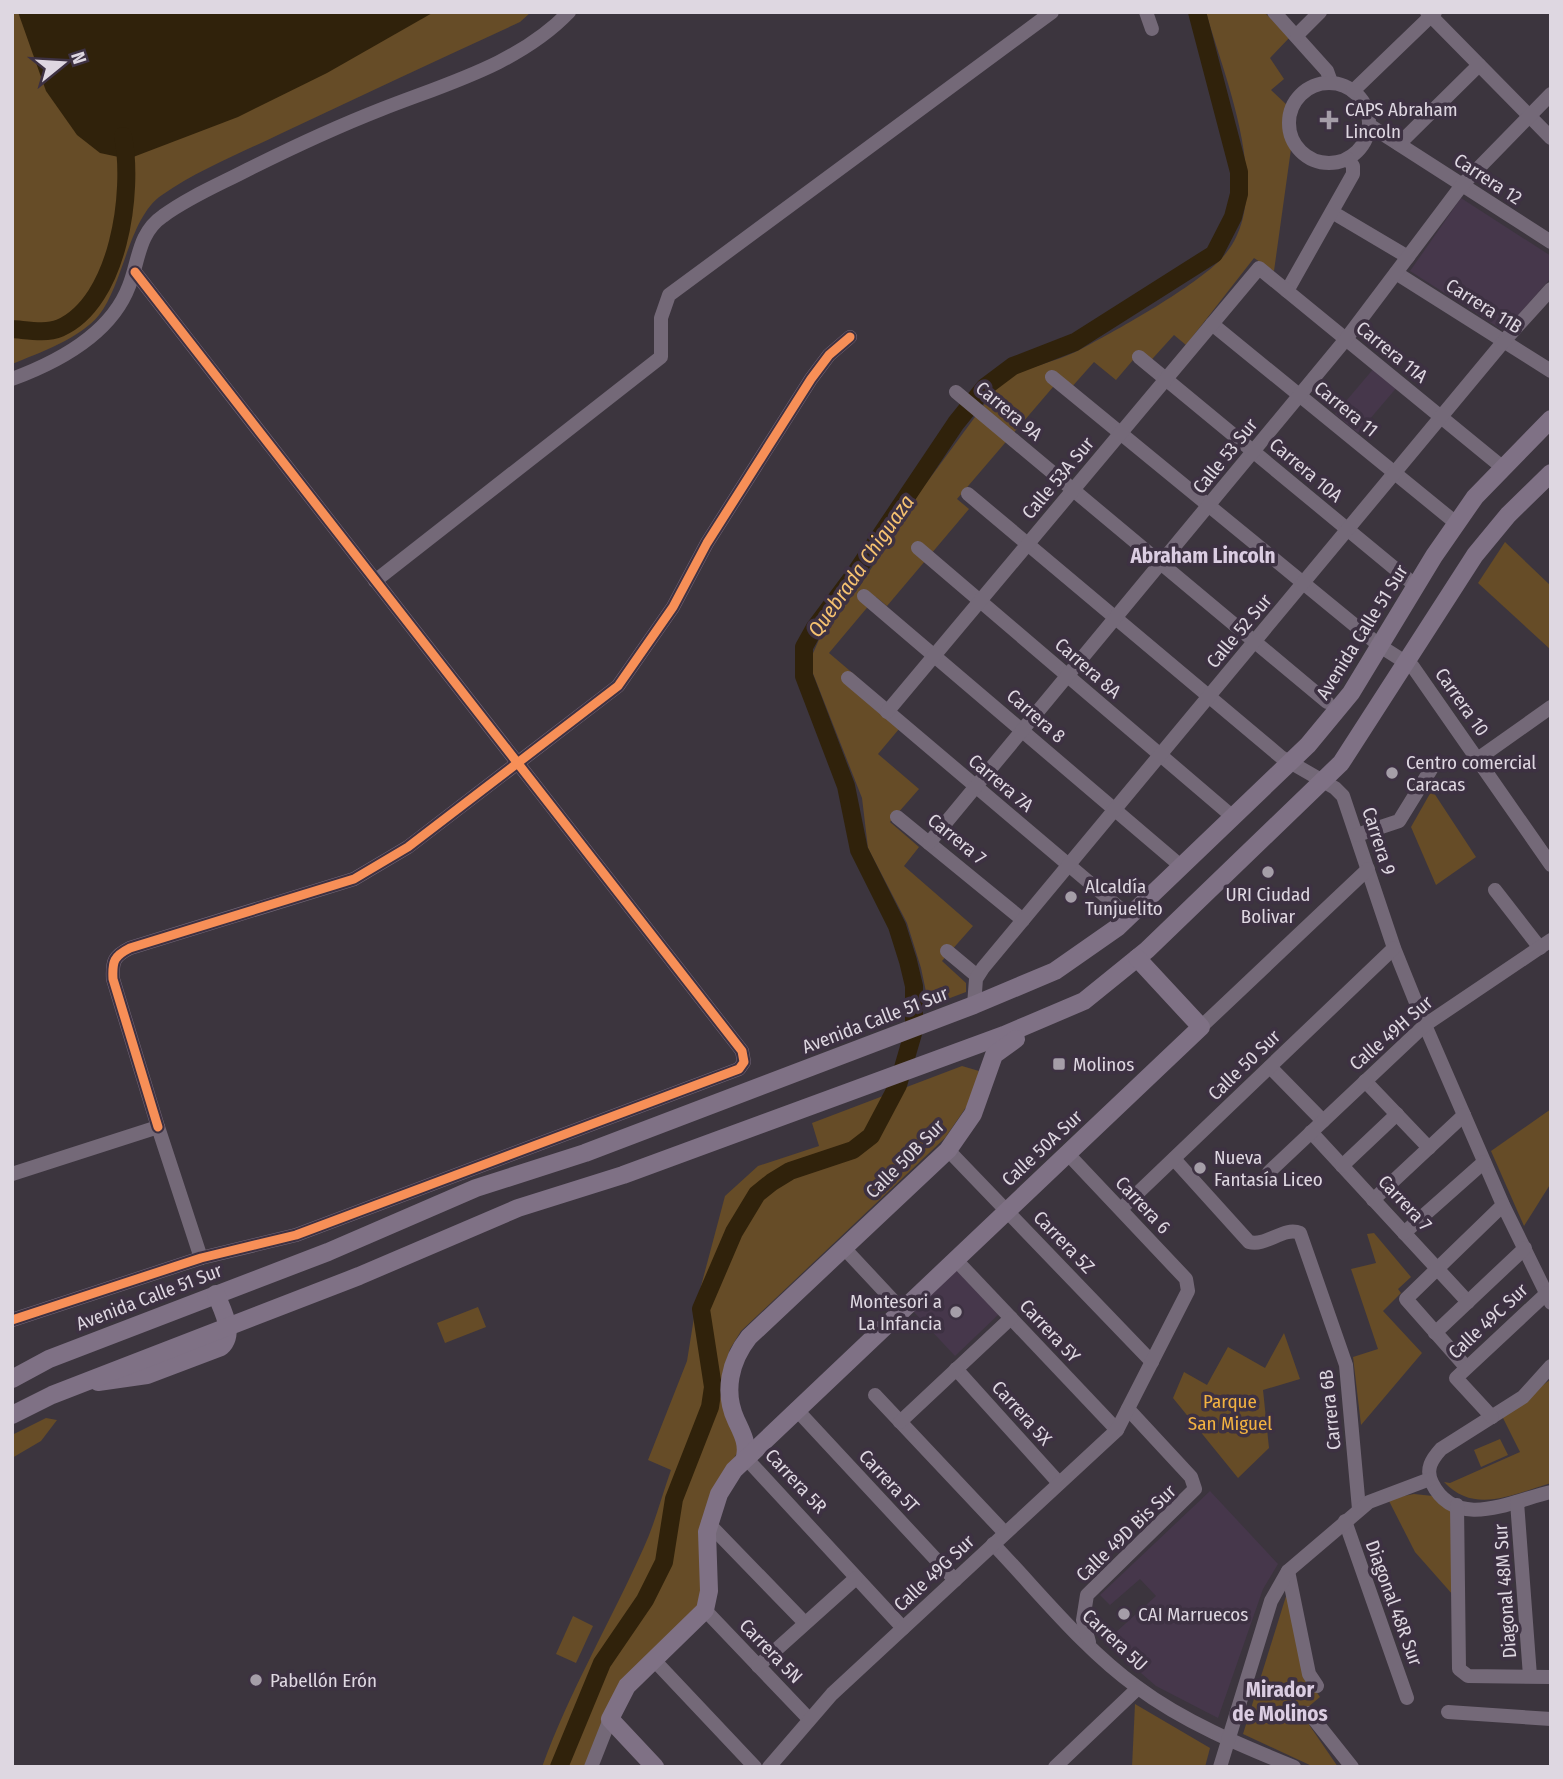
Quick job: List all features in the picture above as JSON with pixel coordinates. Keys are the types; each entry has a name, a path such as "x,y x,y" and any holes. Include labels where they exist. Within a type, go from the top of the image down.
{"main road":[{"name":"Avenida Calle 51 Sur","path":"14,1377 49,1359 328,1252 476,1188 585,1153 897,1035 1030,984 1070,963 1130,917 1331,721 1456,523 1502,467 1551,419"},
{"path":"227,1326 359,1276 518,1208 615,1177 930,1062 1072,1007 1097,993 1137,958 1350,751 1486,539 1551,473"},
{"path":"1137,958 1200,1027"},
{"name":"Calle 50B Sur","path":"750,1337 948,1150 973,1114 996,1052 1072,1007"},
{"name":"Calle 50A Sur","path":"708,1523 719,1494 745,1457 1200,1027"},
{"path":"12,1415 81,1383 137,1378 215,1349 226,1342 227,1326 216,1294"},
{"name":"Carrera 5R","path":"745,1457 745,1442 732,1410 730,1388 733,1363 750,1337"},
{"path":"655,1767 610,1719 627,1686 705,1610 709,1591 706,1550 708,1523"}],"street":[{"path":"12,379 46,366 80,345 109,320 128,290 144,236 159,219 183,202 332,128 503,62 534,42 569,12"},
{"path":"375,581 661,357 661,318 669,295 1052,12"},
{"path":"1146,12 1152,29"},
{"path":"1275,12 1327,71 1331,82"},
{"path":"1297,35 1320,12"},
{"path":"1353,91 1431,14 1551,138"},
{"path":"1399,144 1479,65"},
{"path":"1331,82 1353,91 1363,103 1369,125 1365,141 1348,159 1337,163 1314,161 1296,147 1288,126 1289,114 1300,94 1309,87 1331,82"},
{"name":"Calle 53 Sur","path":"929,843 1346,340 1462,185 1551,94"},
{"name":"Carrera 12","path":"1369,125 1551,242"},
{"path":"1287,291 1353,172 1348,159"},
{"path":"1332,212 1408,257"},
{"name":"Carrera 11A","path":"1259,268 1502,467"},
{"name":"Calle 53A Sur","path":"887,712 1259,268"},
{"path":"12,1320 201,1258 296,1235 742,1066 742,1051 135,272"},
{"name":"Carrera 11B","path":"1396,273 1551,371"},
{"name":"Calle 52 Sur","path":"977,976 1504,341 1551,289"},
{"name":"Carrera 11","path":"1212,324 1456,523"},
{"path":"201,1258 113,979 116,955 130,948 354,879 408,848 618,686 673,607 706,543 811,379 829,355 850,337"},
{"name":"Carrera 10A","path":"1139,356 1416,586"},
{"name":"Carrera 10","path":"1052,377 1380,646 1417,671 1551,865"},
{"name":"Carrera 9A","path":"958,394 1327,702"},
{"name":"Carrera 9","path":"968,494 1209,697 1290,762 1343,796 1394,948 1425,1025 1503,1205 1549,1298"},
{"name":"Carrera 8A","path":"918,548 1233,817"},
{"name":"Carrera 8","path":"864,596 1182,867"},
{"name":"Carrera 7A","path":"848,678 1130,917"},
{"path":"1479,758 1551,707"},
{"path":"1357,835 1399,821 1433,766"},
{"name":"Carrera 7","path":"897,817 1023,920"},
{"name":"Calle 50A Sur","path":"1200,1027 1368,869"},
{"path":"1495,890 1545,944"},
{"name":"Calle 49H Sur","path":"1269,1172 1425,1025 1545,944"},
{"name":"Calle 50 Sur","path":"1121,1209 1394,948"},
{"path":"947,951 977,976 975,1005"},
{"path":"1270,1067 1323,1121"},
{"path":"1365,1081 1429,1148"},
{"path":"1342,1166 1397,1114"},
{"path":"1373,1200 1464,1115"},
{"path":"12,1174 158,1127"},
{"name":"Carrera 7","path":"1311,1132 1468,1302"},
{"name":"Carrera 5Z","path":"948,1150 1152,1362"},
{"name":"Carrera 6","path":"1067,1153 1188,1285"},
{"name":"Carrera 6B","path":"1174,1158 1245,1240 1253,1243 1297,1231 1346,1365 1359,1509"},
{"path":"1404,1233 1484,1162"},
{"path":"1492,1417 1435,1333 1406,1299 1503,1205"},
{"path":"844,1248 901,1309"},
{"path":"1435,1333 1525,1248"},
{"name":"Carrera 5Y","path":"955,1259 1117,1430"},
{"name":"Calle 49G Sur","path":"769,1767 809,1719 1117,1430 1188,1291 1188,1285"},
{"name":"Calle 49C Sur","path":"1461,1372 1549,1298"},
{"path":"900,1422 1011,1318"},
{"path":"1551,1366 1523,1397 1441,1449 1429,1465 1430,1479 1442,1496 1457,1505 1488,1510 1551,1492"},
{"name":"Carrera 5X","path":"956,1369 1059,1483"},
{"path":"875,1395 1005,1533"},
{"name":"Carrera 5T","path":"796,1409 955,1580"},
{"name":"Calle 49D Bis Sur","path":"1090,1646 1083,1620 1087,1595 1195,1489 1191,1477 1128,1409"},
{"name":"Carrera 5R","path":"745,1457 903,1628"},
{"path":"1220,1767 1271,1601 1288,1571 1359,1509 1382,1496 1430,1479"},
{"name":"Diagonal 48M Sur","path":"1517,1502 1530,1676"},
{"path":"1457,1505 1462,1674 1551,1677"},
{"name":"Diagonal 48R Sur","path":"1345,1521 1407,1698"},
{"path":"708,1523 805,1623"},
{"name":"Carrera 5U","path":"993,1544 1090,1646 1138,1688 1228,1741 1294,1767"},
{"path":"1288,1571 1309,1674 1317,1686"},
{"path":"758,1666 856,1577"},
{"name":"Carrera 5N","path":"705,1610 809,1719"},
{"path":"654,1660 755,1767"},
{"path":"1055,1767 1138,1688"},
{"path":"1448,1712 1551,1719"},
{"path":"1309,1713 1352,1767"},
{"path":"591,1767 610,1719"}],"shaded area":[{"path":"18,12 434,12 327,73 238,117 128,159 100,153 77,135 46,91"},
{"path":"1461,198 1551,256 1551,278 1504,331 1410,271"},
{"path":"1375,367 1398,386 1358,433 1335,414"},
{"name":"Montesori a La Infancia","path":"957,1268 999,1314 955,1356 912,1310"},
{"path":"1210,1491 1278,1564 1263,1589 1218,1718 1156,1686 1105,1642 1156,1596 1140,1579 1110,1605 1100,1595"}],"green space":[{"path":"12,12 531,12 520,22 220,162 162,195 151,205 134,234 115,286 99,315 71,338 12,364"},
{"path":"1206,12 1264,12 1290,37 1270,58 1284,79 1271,90 1288,106 1284,129 1291,149 1274,271 1254,258 1186,345 1174,335 1144,368 1133,360 1116,380 1094,362 1070,389 1059,380 957,499 969,509 887,606 876,597 829,653 856,676 899,729 878,754 919,789 890,822 919,847 904,866 973,926 942,961 966,983 966,992 929,1006 907,923 868,848 862,798 812,671 811,658 821,635 862,583 919,493 1000,383 1020,372 1073,353 1156,306 1210,269 1222,258 1238,233 1245,204 1246,172 1242,138"},
{"path":"1505,542 1551,586 1551,650 1478,583"},
{"path":"1432,790 1476,857 1436,885 1411,827"},
{"path":"962,1066 979,1071 969,1103 945,1138 741,1331 730,1349 726,1361 739,1450 724,1474 703,1600 637,1668 586,1767 542,1767 565,1711 644,1547 671,1470 648,1460 687,1361 696,1305 725,1196 758,1166 819,1146 812,1123"},
{"path":"1551,1109 1551,1183 1524,1226 1491,1151"},
{"path":"1374,1233 1411,1277 1398,1289 1401,1293 1383,1311 1422,1353 1361,1425 1353,1357 1378,1349 1351,1269 1376,1263 1367,1234"},
{"path":"478,1307 486,1327 445,1343 437,1323"},
{"name":"Parque San Miguel","path":"1284,1333 1300,1379 1263,1390 1269,1448 1238,1478 1173,1398 1184,1372 1207,1385 1228,1347 1265,1368"},
{"path":"1551,1379 1551,1483 1509,1496 1481,1500 1468,1498 1444,1482 1450,1483 1520,1452 1502,1416"},
{"path":"46,1418 57,1420 41,1441 12,1458 12,1435"},
{"path":"1500,1439 1508,1455 1481,1467 1474,1450"},
{"path":"1414,1494 1433,1496 1452,1512 1453,1595 1415,1552 1388,1499"},
{"path":"1287,1593 1304,1674 1320,1697 1301,1713 1338,1767 1314,1767 1243,1734"},
{"path":"573,1616 593,1626 576,1663 556,1654"},
{"path":"1135,1704 1210,1748 1205,1767 1132,1767"}],"waterway":[{"name":"Quebrada Chiguaza","path":"559,1767 602,1663 645,1600 664,1562 674,1499 710,1407 713,1387 701,1309 734,1232 757,1194 772,1182 790,1171 853,1150 871,1136 898,1085 914,1030 914,986 908,961 897,926 859,850 846,786 804,676 804,647 956,423 985,387 1013,366 1075,342 1214,254 1233,217 1239,194 1239,172 1197,12"},
{"path":"12,329 43,331 60,328 80,315 96,295 109,270 118,243 123,214 126,186 123,136"}],"cycle path":[{"path":"12,1320 201,1258 296,1235 739,1069 744,1062 742,1051 135,272"},
{"path":"158,1127 113,979 117,957 130,948 354,879 408,847 618,686 673,607 707,543 811,379 829,355 850,337"}],"place":[{"name":"CAPS Abraham Lincoln","path":"1329,120"},
{"name":"Centro comercial Caracas","path":"1392,773"},
{"name":"URI Ciudad Bolivar","path":"1268,872"},
{"name":"Alcaldía Tunjuelito","path":"1071,897"},
{"name":"Molinos","path":"1059,1064"},
{"name":"Nueva Fantasía Liceo","path":"1200,1168"},
{"name":"Montesori a La Infancia","path":"956,1312"},
{"name":"CAI Marruecos","path":"1124,1614"},
{"name":"Pabellón Erón","path":"256,1680"}],"district":[{"name":"Abraham Lincoln","path":"1203,556"},
{"name":"Mirador de Molinos","path":"1280,1702"}]}
